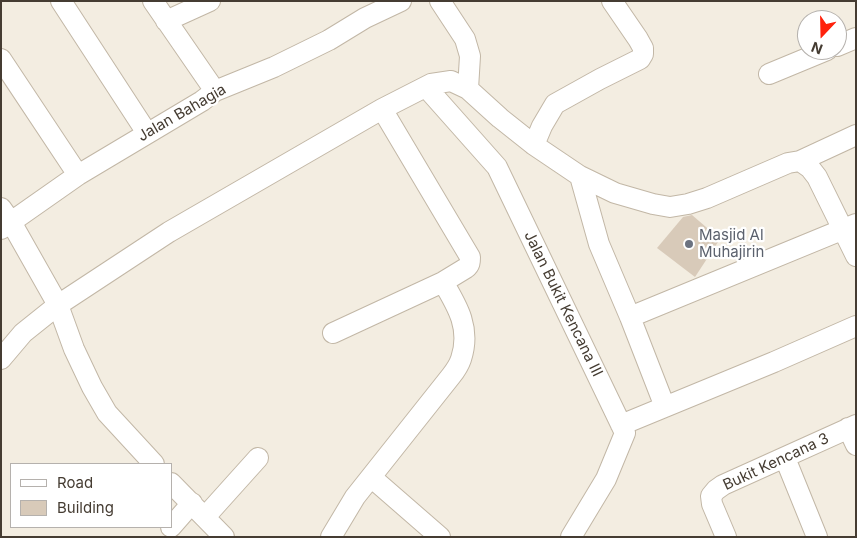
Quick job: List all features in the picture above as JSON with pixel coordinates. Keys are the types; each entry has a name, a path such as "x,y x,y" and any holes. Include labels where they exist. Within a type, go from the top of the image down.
{"street":[{"path":"61,1 147,133"},
{"path":"153,1 215,91"},
{"path":"166,21 210,1"},
{"name":"Jalan Bahagia","path":"5,220 202,101 215,91 274,68 329,40 365,18 401,1"},
{"path":"440,1 465,39 470,56 468,89"},
{"path":"534,145 542,126 555,104 640,59 643,54 643,48 638,39 612,1"},
{"path":"1,59 78,175"},
{"path":"769,74 803,60"},
{"path":"1,359 23,332 58,305 169,232 382,109 431,84 452,80 468,89 534,145 580,176 614,193 670,207 706,198 788,163 800,161 856,135"},
{"name":"Jalan Bukit Kencana III","path":"426,87 497,167 621,425"},
{"path":"333,333 443,282 469,266 470,257 382,109"},
{"path":"800,161 810,168 817,177 850,226 856,256"},
{"path":"580,176 600,244 665,407"},
{"path":"5,220 58,305 74,349 107,413 153,463"},
{"path":"630,317 850,226"},
{"path":"331,537 355,497 461,361 466,341 464,327 456,305 443,282"},
{"path":"571,537 606,479 625,433 621,425 856,326"},
{"name":"Bukit Kencana 3","path":"726,537 712,504 712,496 716,490 723,485 785,458 853,433"},
{"path":"172,526 198,510 258,458"},
{"path":"785,458 817,537"},
{"path":"371,477 440,537"},
{"path":"172,484 224,537"}],"building":[{"path":"692,215 720,239 695,277 657,248 683,217"}],"place":[{"name":"Masjid Al Muhajirin","path":"689,244"}]}
